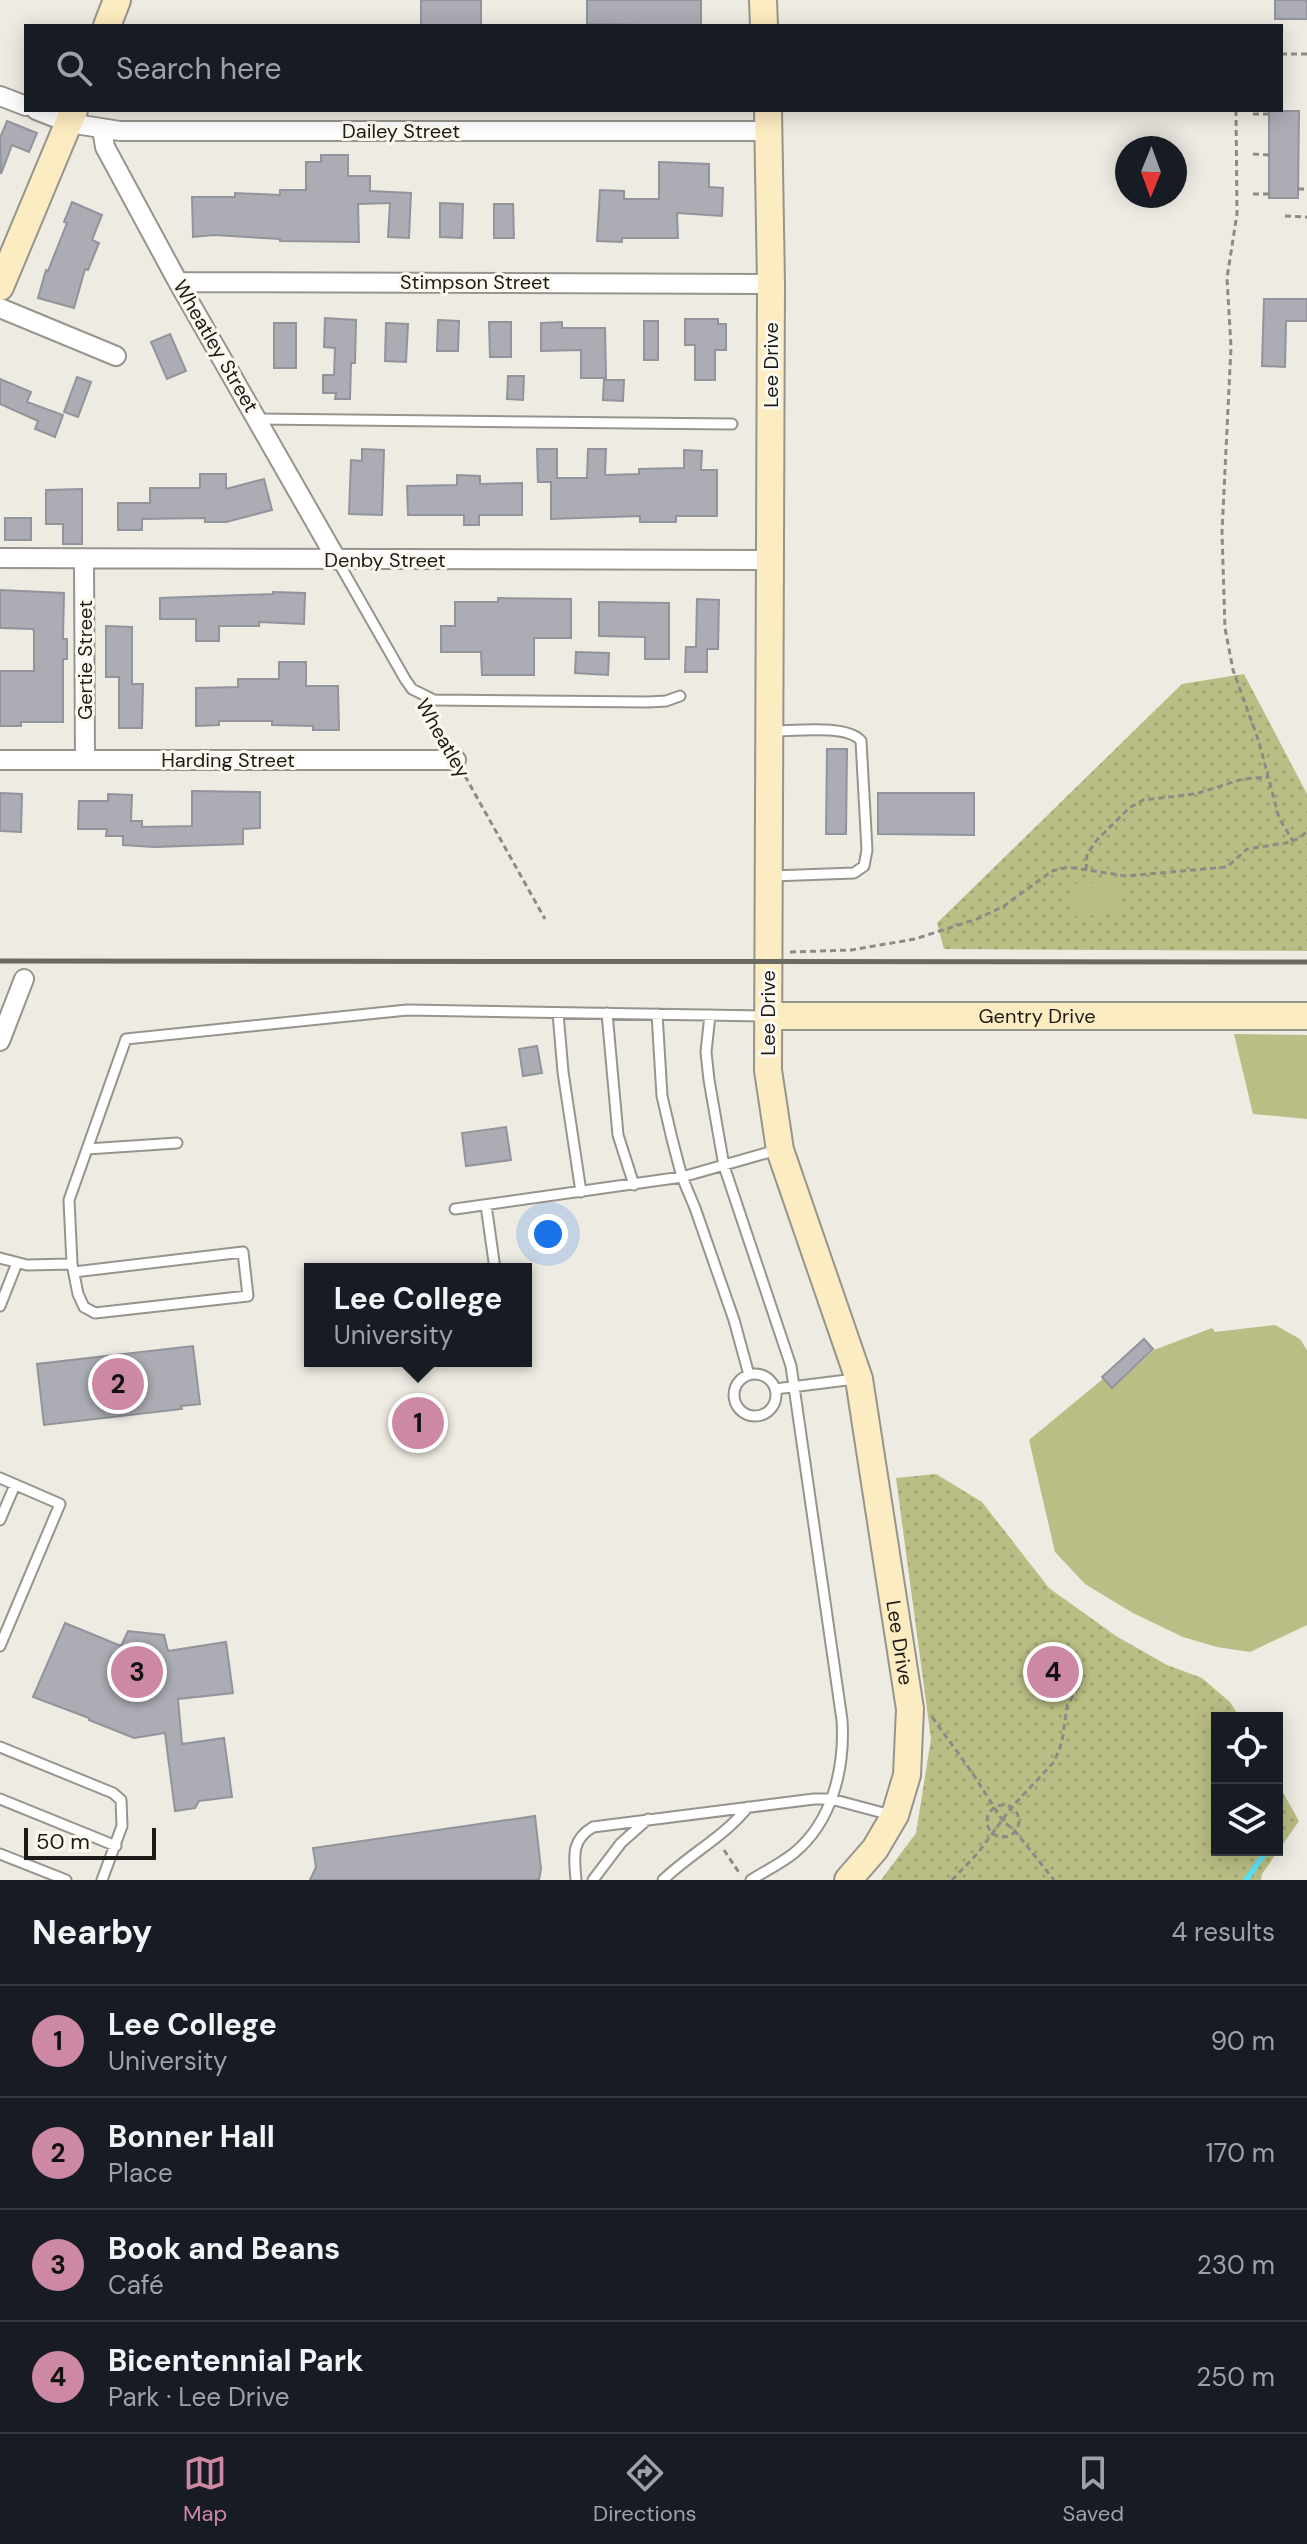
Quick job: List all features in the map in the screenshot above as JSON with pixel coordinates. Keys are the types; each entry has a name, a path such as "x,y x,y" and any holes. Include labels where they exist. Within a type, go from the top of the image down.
{"main road":[{"path":"108,24 117,0"},
{"path":"763,0 764,24"},
{"path":"0,287 72,116"},
{"name":"Lee Drive","path":"769,121 771,560 768,1070 780,1150 859,1379 908,1698 907,1775 895,1815 875,1849 848,1880"},
{"name":"Gentry Drive","path":"767,1016 1307,1016"}],"street":[{"path":"0,96 24,105"},
{"name":"Dailey Street","path":"48,112 72,116 102,129 769,121"},
{"name":"Wheatley Street","path":"102,129 105,147 178,282 337,560"},
{"name":"Stimpson Street","path":"178,282 771,284"},
{"path":"0,308 116,356"},
{"name":"Denby Street","path":"0,558 771,560"},
{"name":"Gertie Street","path":"84,560 85,760"},
{"name":"Harding Street","path":"0,760 456,760"},
{"path":"0,1041 24,979"}],"lane":[{"path":"258,419 732,424"},
{"name":"Wheatley","path":"337,560 405,679 420,694"},
{"path":"420,694 434,700 462,702 648,702 680,696"},
{"path":"768,876 854,873 864,866 867,850 864,755 856,734 843,731 770,731"},
{"path":"0,1258 17,1263 73,1268 243,1252 248,1296 95,1313 84,1307 73,1268 69,1200 126,1039 407,1010 767,1016"},
{"path":"558,1013 564,1085 581,1192"},
{"path":"607,1013 618,1135 634,1185"},
{"path":"657,1014 662,1096 682,1177 734,1320 749,1375"},
{"path":"710,1015 706,1052 724,1166 791,1366 844,1750 840,1775 831,1799 811,1835 795,1852 751,1880"},
{"path":"87,1149 177,1143"},
{"path":"455,1209 682,1177 780,1150"},
{"path":"486,1205 494,1263"},
{"path":"0,1306 17,1263"},
{"path":"749,1375 768,1378 775,1389 775,1403 765,1413 758,1415 744,1413 734,1395 738,1383 749,1375"},
{"path":"775,1389 859,1379"},
{"path":"0,1478 60,1504 0,1646"},
{"path":"0,1520 15,1485"},
{"path":"0,1747 113,1793 121,1800 122,1826 102,1880"},
{"path":"0,1799 116,1846"},
{"path":"576,1880 576,1845 581,1834 593,1827 831,1799 895,1815"},
{"path":"663,1880 685,1858 735,1824 748,1807"},
{"path":"593,1880 621,1843 648,1819"},
{"path":"0,1854 66,1880"}],"path":[{"path":"1283,54 1307,54"},
{"path":"1236,112 1237,214 1227,278 1231,347 1222,532 1225,628 1233,670 1269,777 1279,818 1293,841"},
{"path":"1253,114 1269,114"},
{"path":"1253,154 1269,155"},
{"path":"1298,189 1307,189"},
{"path":"1253,194 1269,194"},
{"path":"1285,216 1307,217"},
{"name":"Wheatley","path":"420,694 545,919"},
{"path":"1086,870 1087,854 1097,840 1129,808 1143,800 1195,794 1243,779 1269,777"},
{"path":"767,953 851,950 915,939 977,919 1004,906 1052,871 1068,867 1126,876 1227,867 1247,849 1293,841 1307,831"},
{"path":"952,1880 978,1853 1011,1808 1041,1778 1060,1752 1067,1706 1081,1683"},
{"path":"908,1698 927,1696 932,1718 994,1808 1054,1880"},
{"path":"1003,1805 1011,1808 1018,1816 1015,1831 1007,1836 992,1832 987,1820 994,1808 1003,1805"}],"green space":[{"path":"1244,674 1307,794 1307,951 944,949 937,923 1182,684"},
{"path":"1120,882 1121,914 1073,916 1072,884"},
{"path":"1234,1034 1307,1035 1307,1119 1253,1114"},
{"path":"1275,1325 1300,1339 1307,1350 1307,1625 1250,1652 1183,1637 1133,1613 1085,1584 1055,1552 1029,1440 1104,1378 1114,1387 1154,1350 1212,1328 1215,1332"},
{"path":"936,1474 982,1502 1049,1588 1116,1636 1167,1665 1202,1678 1230,1702 1236,1712 1211,1712 1211,1856 1275,1856 1261,1880 881,1880 916,1833 931,1739 896,1478"},
{"path":"1283,1793 1299,1821 1283,1844"}],"building":[{"path":"421,0 481,0 481,24 421,24"},
{"path":"587,0 701,0 701,24 587,24"},
{"path":"1275,0 1307,0 1307,19 1275,19"},
{"path":"1299,111 1298,198 1269,198 1269,112"},
{"path":"7,121 37,133 29,152 12,145 1,174 0,138"},
{"path":"321,155 348,155 348,176 370,176 370,191 411,193 409,238 388,237 390,203 358,204 359,242 280,241 214,235 193,237 192,197 235,197 235,193 280,195 280,190 306,190 306,162 321,162"},
{"path":"659,162 709,164 709,187 723,188 722,216 677,213 678,238 597,241 600,190 624,191 624,199 659,199"},
{"path":"72,202 102,215 92,240 99,243 88,270 85,269 74,308 38,298"},
{"path":"440,203 463,204 462,238 440,237"},
{"path":"494,204 513,204 514,238 494,238"},
{"path":"1264,299 1307,299 1307,321 1286,321 1285,367 1262,366"},
{"path":"325,318 356,320 350,399 335,399 336,393 323,393 323,375 334,375 335,348 324,347"},
{"path":"685,319 718,319 718,324 726,324 726,350 715,350 715,380 695,380 695,345 685,345"},
{"path":"438,320 459,321 458,351 437,351"},
{"path":"644,321 658,321 658,360 644,360"},
{"path":"489,322 511,322 511,357 490,357"},
{"path":"562,322 562,328 605,328 606,378 581,378 581,350 541,351 541,323"},
{"path":"274,323 296,323 296,368 274,368"},
{"path":"386,323 408,324 406,362 385,361"},
{"path":"170,334 186,371 167,379 151,342"},
{"path":"508,376 524,376 523,400 507,399"},
{"path":"77,377 91,382 78,417 64,412"},
{"path":"0,379 31,392 27,402 63,415 55,437 35,429 38,421 0,404"},
{"path":"604,380 624,380 623,401 603,400"},
{"path":"362,449 384,450 382,515 349,514 351,460 362,461"},
{"path":"537,449 557,449 557,478 587,478 588,449 606,449 605,475 639,474 639,469 684,468 684,450 702,451 701,470 717,470 717,516 676,516 676,522 640,522 640,516 551,519 551,482 538,482"},
{"path":"200,474 226,474 226,489 264,479 272,510 226,522 205,522 205,518 142,519 142,530 118,530 118,503 150,503 150,488 200,488"},
{"path":"457,475 480,476 480,484 522,483 522,515 479,515 479,525 464,525 464,515 408,515 407,486 457,485"},
{"path":"82,489 82,544 63,544 63,524 46,524 46,490"},
{"path":"5,518 31,518 31,540 5,540"},
{"path":"0,590 64,593 63,639 67,639 67,659 63,659 63,722 21,722 21,726 0,726 0,671 34,671 34,632 33,629 0,628"},
{"path":"305,593 304,624 259,622 259,626 219,626 219,641 196,641 196,619 160,619 160,598"},
{"path":"498,598 571,599 571,638 534,638 534,675 482,675 481,652 441,652 441,626 455,626 455,602 498,602"},
{"path":"697,599 719,600 718,649 707,649 707,672 685,672 686,647 696,647"},
{"path":"599,602 669,603 669,659 645,659 645,637 599,636"},
{"path":"106,626 132,627 132,684 143,684 142,728 119,728 119,677 106,677"},
{"path":"576,652 609,653 608,675 575,673"},
{"path":"279,662 306,662 306,686 338,686 339,730 272,725 272,721 219,721 219,725 196,726 196,688 238,687 238,679 279,679"},
{"path":"827,749 847,749 846,834 826,834"},
{"path":"192,791 260,792 260,828 243,829 243,844 155,847 123,845 123,836 106,836 107,829 78,829 79,801 108,801 108,794 132,795 131,821 142,821 142,827 192,826"},
{"path":"0,793 22,794 21,832 0,831"},
{"path":"878,793 974,793 974,835 878,834"},
{"path":"537,1046 542,1073 523,1076 519,1049"},
{"path":"506,1127 511,1160 466,1166 462,1133"},
{"path":"1144,1339 1153,1349 1112,1388 1102,1377"},
{"path":"193,1346 200,1404 181,1406 182,1409 44,1425 37,1364"},
{"path":"65,1623 121,1646 128,1631 164,1635 168,1651 226,1642 233,1693 178,1699 182,1744 224,1738 232,1797 199,1801 195,1808 175,1811 165,1733 134,1738 33,1697"},
{"path":"535,1816 541,1869 539,1880 310,1880 316,1867 313,1848"}],"waterway":[{"path":"1246,1880 1263,1856"}],"railway":[{"path":"0,961 1307,962"}],"place":[{"name":"Bonner Hall","path":"118,1384"},
{"name":"Lee College","path":"418,1423"},
{"name":"Book and Beans","path":"137,1672"},
{"name":"Bicentennial Park","path":"1053,1672"}]}
